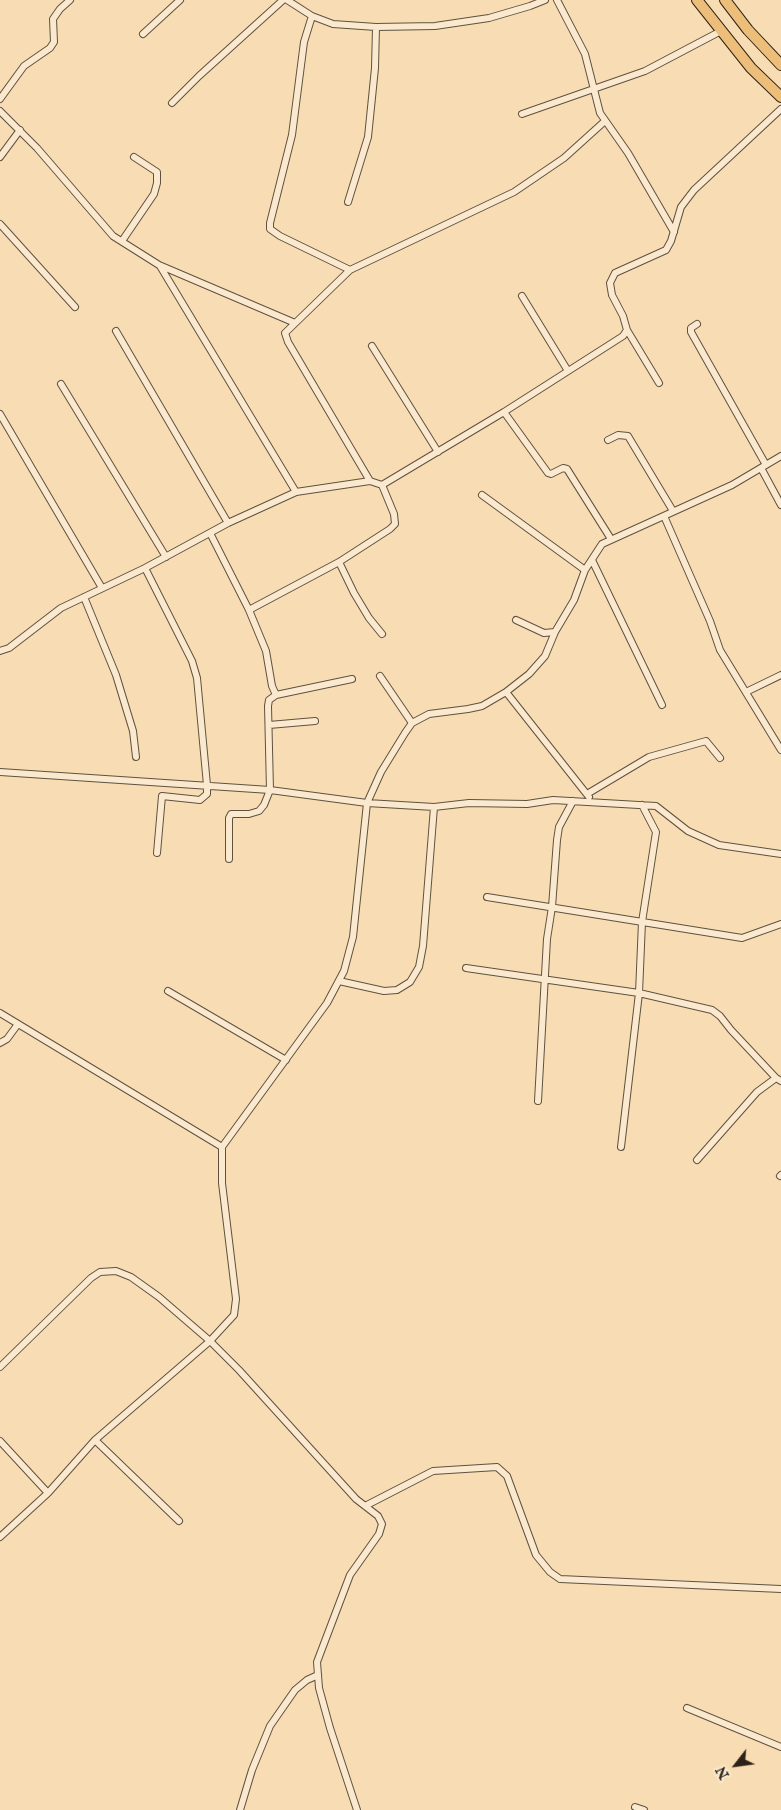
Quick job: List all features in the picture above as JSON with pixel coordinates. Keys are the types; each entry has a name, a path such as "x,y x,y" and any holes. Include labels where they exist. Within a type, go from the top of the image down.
{"main road":[{"path":"697,0 751,68 781,97"},
{"path":"725,0 748,30 781,65"}],"street":[{"path":"0,99 24,66 50,48 54,42 53,19 70,0"},
{"path":"143,34 180,0"},
{"path":"172,104 199,76 283,0"},
{"path":"287,0 312,16 333,24 376,27 435,26 489,18 546,0"},
{"path":"525,0 533,3"},
{"path":"557,0 585,54 592,89 600,113 628,153 674,232"},
{"path":"312,16 304,42 292,135 270,229 280,236 350,270"},
{"path":"348,202 368,138 375,68 376,27"},
{"path":"522,114 645,71 721,31"},
{"path":"659,383 627,330 623,316 612,295 610,283 615,273 666,250 671,241 681,207 694,190 781,109"},
{"path":"0,111 20,130 113,236 159,265 295,323"},
{"path":"370,481 288,342 285,333 350,270 514,192 564,158 605,121"},
{"path":"0,158 20,130"},
{"path":"122,241 154,194 158,182 157,172 134,157"},
{"path":"0,224 75,307"},
{"path":"159,265 296,492"},
{"path":"522,296 568,371"},
{"path":"698,324 692,328 691,332 763,467 781,506"},
{"path":"0,651 9,648 61,608 296,492 370,481 382,485 504,412 623,336 627,330"},
{"path":"116,331 228,524"},
{"path":"372,346 438,452"},
{"path":"61,384 166,557"},
{"path":"504,412 548,472 551,474 563,468 567,469 612,539"},
{"path":"0,414 102,588"},
{"path":"608,440 618,435 628,436 673,511"},
{"path":"0,1537 48,1493 95,1440 210,1341 234,1315 236,1299 222,1183 222,1147 327,1003 344,971 353,937 367,803 388,759 412,723 429,714 468,710 482,706 506,692 529,674 545,656 555,632 574,600 585,570 602,544 732,485 781,456"},
{"path":"249,610 339,562 390,529 395,524 394,514 382,485"},
{"path":"482,494 585,570"},
{"path":"664,516 710,621 720,650 781,750"},
{"path":"210,533 249,610 266,651 272,686 276,695"},
{"path":"592,560 662,705"},
{"path":"339,562 354,593 382,634"},
{"path":"145,568 192,661 197,678 207,785 207,794 200,800 162,796 157,853"},
{"path":"84,597 116,675 133,731 136,757"},
{"path":"516,620 544,633 555,632"},
{"path":"746,692 781,675"},
{"path":"380,676 412,723"},
{"path":"229,859 229,818 231,814 249,814 259,811 264,805 270,790 269,700 276,695 352,679"},
{"path":"506,692 593,802"},
{"path":"269,725 314,721"},
{"path":"587,794 649,757 706,741 720,758"},
{"path":"0,772 270,790 367,803 434,807 469,803 527,804 553,800 656,806 688,831 719,845 781,854"},
{"path":"538,1101 547,939 552,907 559,827 573,801"},
{"path":"621,1147 639,992 642,922 656,832 642,806"},
{"path":"339,981 384,991 397,990 410,982 419,967 423,946 434,807"},
{"path":"487,897 742,938 781,924"},
{"path":"466,968 639,992 712,1010 720,1016 778,1079 757,1092 697,1160"},
{"path":"168,991 286,1060"},
{"path":"0,1013 222,1147"},
{"path":"0,1043 7,1039 18,1024"},
{"path":"0,1367 91,1278 100,1272 116,1271 132,1277 159,1297 210,1341 239,1370 356,1499 378,1516 382,1524 379,1534 350,1575 317,1662 319,1688 356,1810"},
{"path":"95,1440 179,1521"},
{"path":"0,1441 48,1493"},
{"path":"366,1506 433,1471 497,1467 507,1476 536,1555 550,1572 560,1579 781,1590"},
{"path":"240,1810 252,1770 270,1726 295,1690 307,1680 318,1675"},
{"path":"687,1708 781,1746"},
{"path":"635,1807 644,1810"}]}
